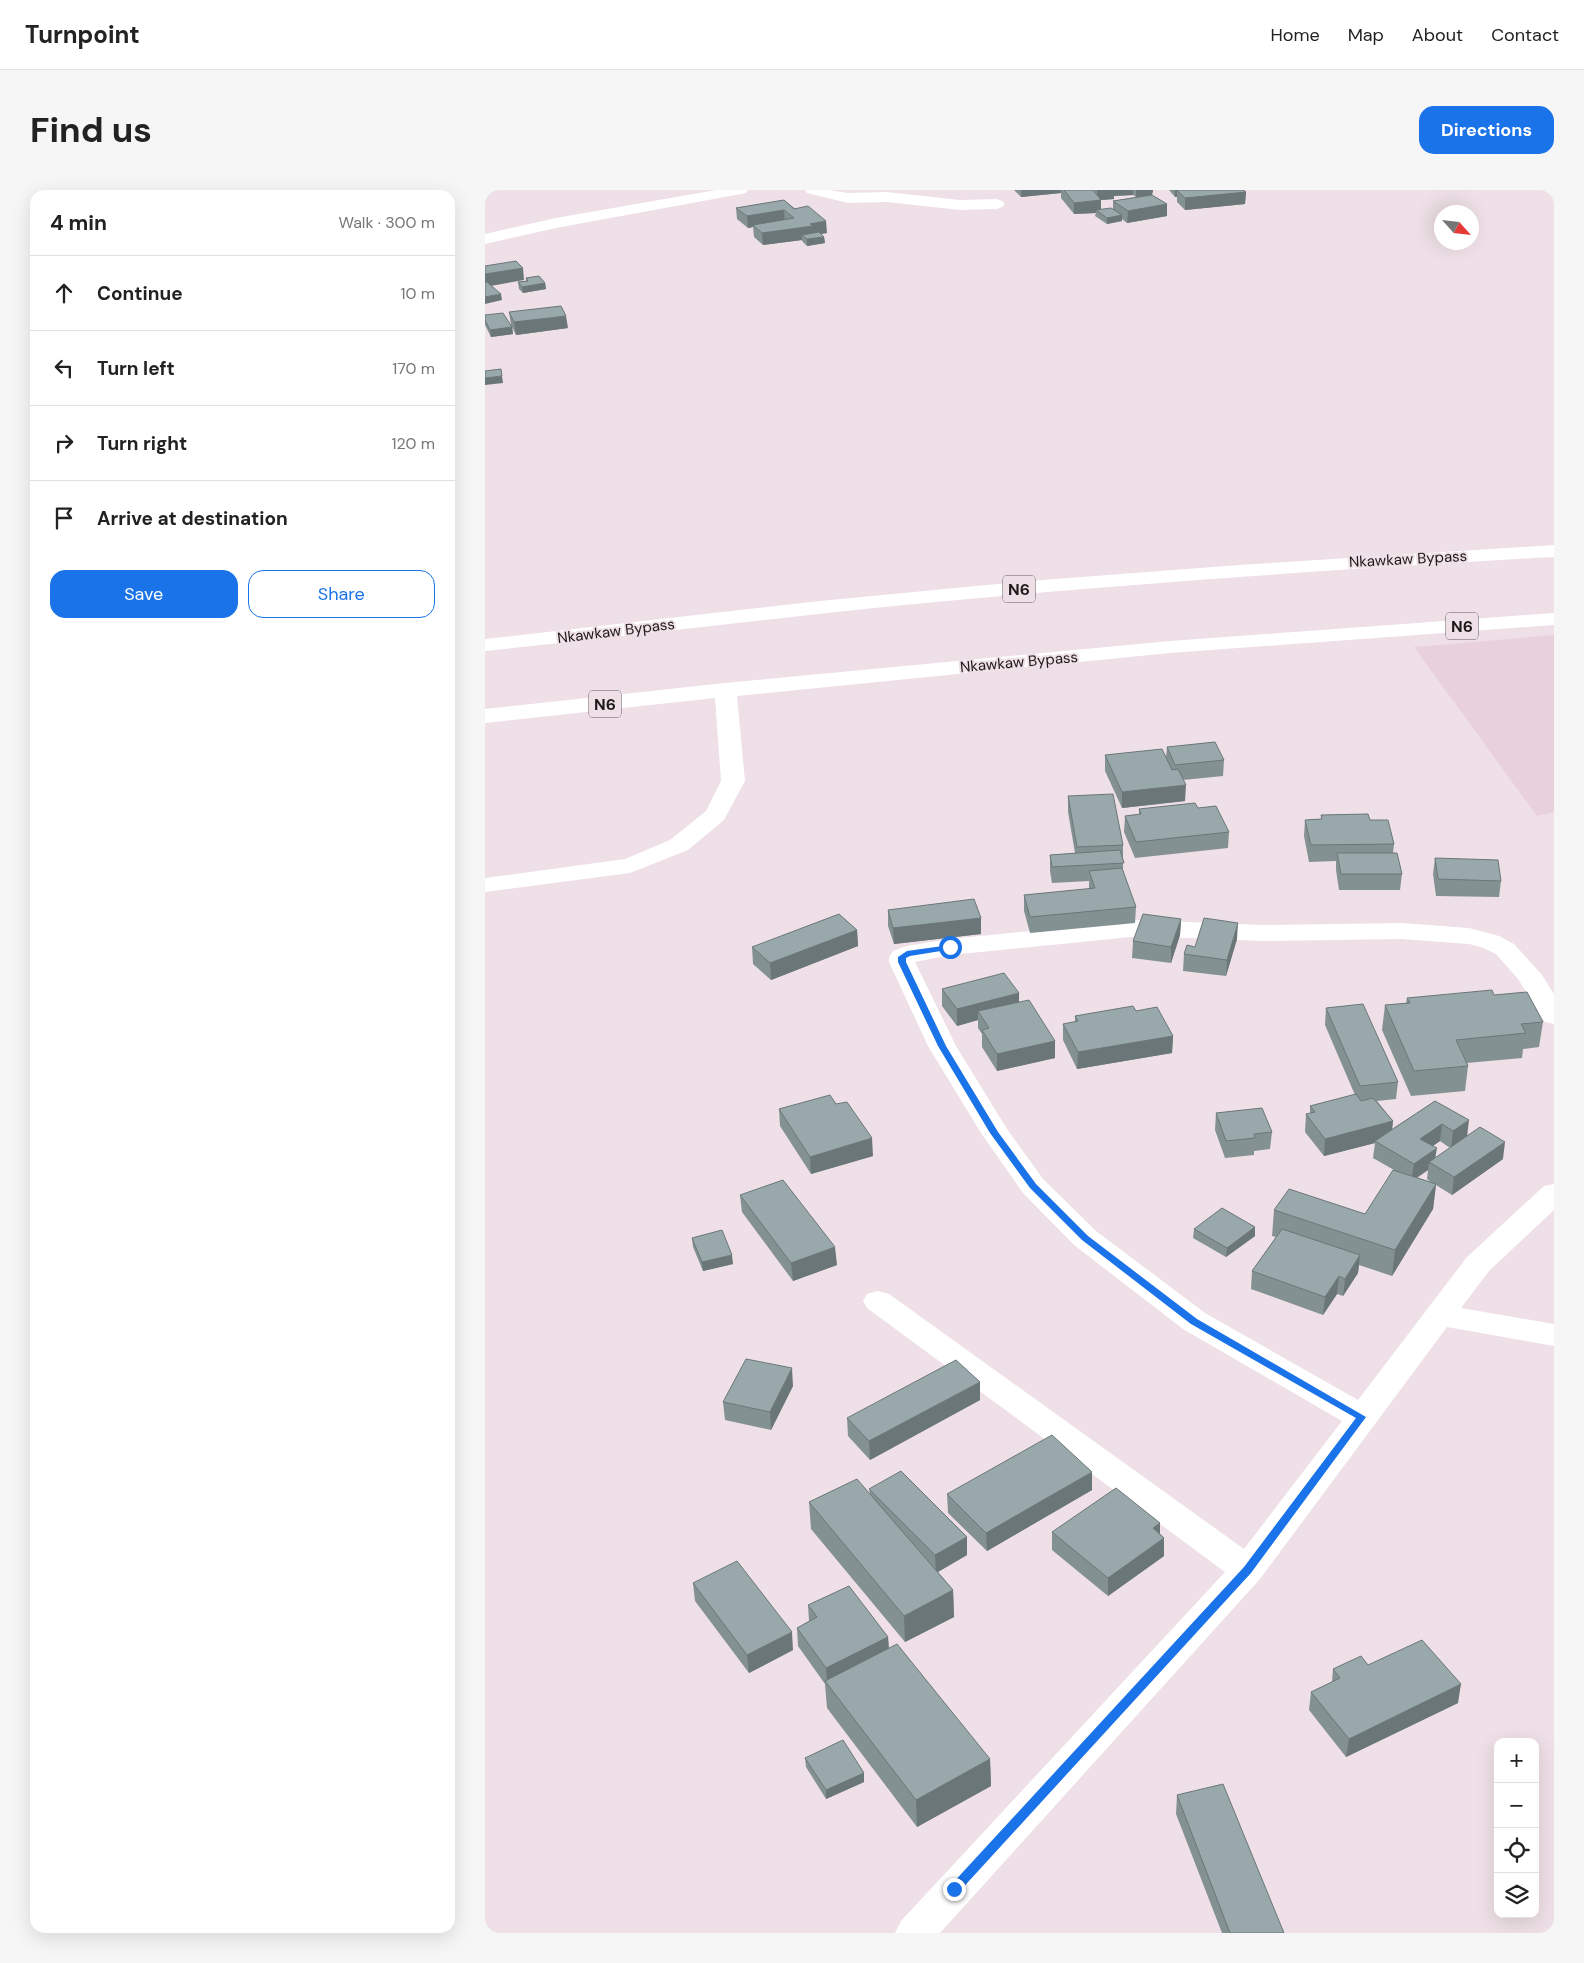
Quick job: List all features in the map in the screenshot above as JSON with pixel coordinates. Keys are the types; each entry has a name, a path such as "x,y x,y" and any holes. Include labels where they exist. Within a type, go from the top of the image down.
{"main road":[{"path":"485,239 604,214 741,190"},
{"path":"812,190 848,198 887,197 960,205 997,204"},
{"name":"Nkawkaw Bypass","path":"485,645 716,618 1179,574 1378,560 1554,551"},
{"name":"Nkawkaw Bypass","path":"485,716 725,690 1170,647 1554,619"},
{"path":"485,885 630,866 679,845 716,815 733,781 725,690"},
{"path":"1362,1417 1194,1321 1085,1238 1033,1186 995,1133 942,1046 902,962 902,957 907,954 950,947 1141,928 1262,933 1401,931 1469,936 1490,941 1505,949 1529,975 1554,1016"},
{"path":"915,1933 1248,1570 1478,1264 1554,1193"},
{"path":"878,1301 1248,1570"},
{"path":"1440,1315 1554,1335"}],"shaded area":[{"path":"1554,635 1554,812 1537,816 1414,647"}],"building":[{"path":"1064,190 1093,190 1101,200 1074,203"},
{"path":"1177,190 1243,190 1246,192 1185,198"},
{"path":"1152,195 1167,204 1128,211 1113,201"},
{"path":"784,200 794,209 808,206 826,221 810,224 813,226 762,233 753,225 794,218 784,210 747,216 736,208"},
{"path":"1111,208 1122,215 1107,218 1096,210"},
{"path":"819,232 824,237 807,239 802,235"},
{"path":"516,261 523,268 485,274 485,266"},
{"path":"539,276 545,283 522,287 518,282 528,281 526,278"},
{"path":"485,282 487,282 501,294 485,297"},
{"path":"561,306 566,316 514,322 509,312"},
{"path":"503,313 512,327 490,330 485,320 485,315"},
{"path":"501,369 502,376 485,378 485,371"},
{"path":"1215,742 1224,760 1175,765 1167,747"},
{"path":"1162,749 1172,770 1178,769 1186,785 1122,792 1105,755"},
{"path":"1113,794 1123,845 1077,847 1068,796"},
{"path":"1195,803 1198,808 1216,806 1229,832 1136,842 1125,816 1141,814 1139,809"},
{"path":"1368,814 1370,820 1388,820 1394,844 1311,845 1305,820 1322,819 1321,815"},
{"path":"1120,850 1124,863 1052,867 1050,855"},
{"path":"1337,853 1397,853 1402,874 1341,874"},
{"path":"1435,858 1498,860 1501,881 1438,879"},
{"path":"1122,868 1136,907 1030,917 1024,895 1095,888 1089,871"},
{"path":"974,899 981,918 893,928 888,910"},
{"path":"839,914 857,930 770,963 752,947"},
{"path":"1143,914 1181,919 1171,947 1133,941"},
{"path":"1204,918 1238,923 1227,960 1184,954 1187,945 1195,947"},
{"path":"1004,973 1019,993 957,1009 942,989"},
{"path":"1492,990 1494,995 1527,992 1543,1022 1521,1024 1526,1033 1456,1040 1468,1066 1414,1071 1385,1005 1410,1003 1407,998"},
{"path":"1029,1000 1055,1041 997,1054 982,1030 989,1028 978,1011"},
{"path":"1363,1004 1398,1082 1360,1086 1326,1008"},
{"path":"1133,1006 1136,1011 1157,1007 1173,1036 1078,1052 1063,1024 1078,1021 1075,1016"},
{"path":"1356,1094 1361,1101 1373,1098 1393,1121 1325,1139 1306,1114 1315,1112 1310,1106"},
{"path":"830,1095 836,1104 847,1102 872,1138 810,1157 779,1109"},
{"path":"1435,1101 1469,1120 1453,1131 1442,1124 1420,1139 1437,1148 1414,1164 1375,1141"},
{"path":"1262,1108 1272,1132 1254,1134 1255,1138 1226,1141 1216,1113"},
{"path":"1480,1127 1505,1142 1454,1177 1429,1162"},
{"path":"1393,1170 1436,1184 1395,1250 1274,1210 1289,1189 1365,1214"},
{"path":"783,1180 835,1247 791,1263 740,1195"},
{"path":"1222,1208 1255,1227 1227,1248 1194,1229"},
{"path":"1282,1229 1360,1255 1345,1279 1339,1276 1325,1297 1252,1271"},
{"path":"722,1230 732,1255 702,1262 692,1238"},
{"path":"746,1359 792,1368 770,1412 723,1402"},
{"path":"956,1360 980,1382 869,1441 847,1418"},
{"path":"1052,1435 1092,1472 986,1533 947,1494"},
{"path":"901,1471 967,1537 935,1555 869,1489"},
{"path":"857,1479 953,1590 904,1616 809,1502"},
{"path":"1116,1488 1160,1523 1153,1528 1164,1538 1108,1578 1052,1532"},
{"path":"737,1561 792,1632 747,1655 693,1583"},
{"path":"849,1586 888,1637 826,1668 797,1628 817,1617 808,1605"},
{"path":"1422,1640 1461,1684 1349,1739 1311,1692 1340,1678 1333,1669 1361,1656 1368,1665"},
{"path":"897,1644 990,1759 916,1800 825,1681"},
{"path":"843,1740 864,1773 826,1790 805,1758"},
{"path":"1223,1784 1284,1933 1230,1933 1177,1795"}],"route":[{"path":"950,947 907,954 902,957 902,962 942,1046 995,1133 1033,1186 1085,1238 1194,1321 1362,1417 1248,1570 954,1889"}]}
